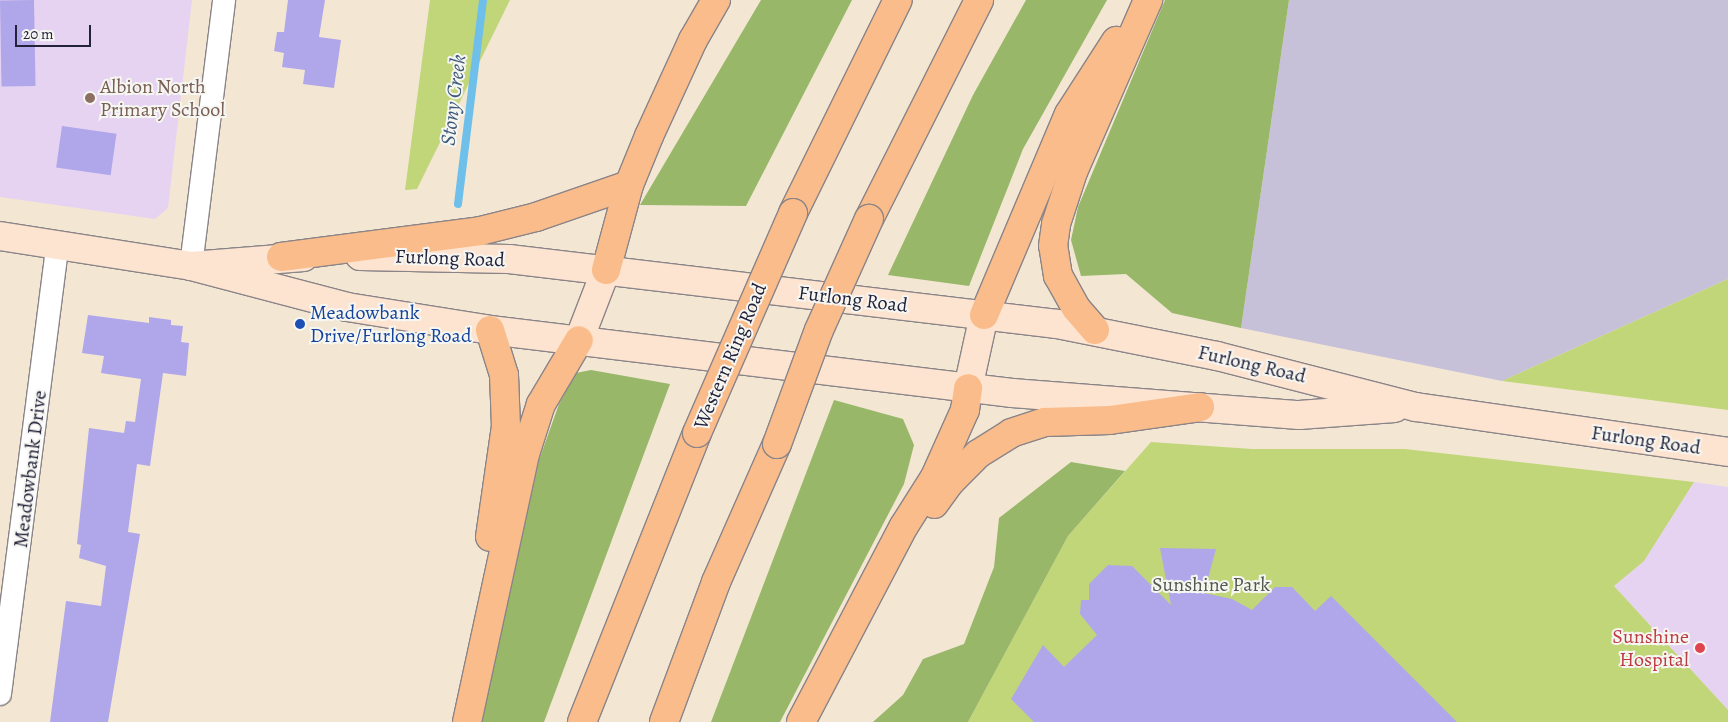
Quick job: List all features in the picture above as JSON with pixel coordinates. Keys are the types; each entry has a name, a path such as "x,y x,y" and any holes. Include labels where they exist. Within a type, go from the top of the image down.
{"highway":[{"path":"606,270 629,185 662,102 716,0"},
{"name":"Western Ring Road","path":"582,722 697,433 793,213 898,0"},
{"path":"664,722 716,582 777,444 819,330 869,219 979,0"},
{"path":"984,315 1069,114 1142,0"},
{"path":"1095,330 1076,308 1058,276 1053,246 1056,224 1074,172 1148,0"},
{"path":"281,257 480,231 536,218 629,185"},
{"path":"467,722 506,426 504,374 490,330"},
{"path":"467,722 525,454 542,404 579,340"},
{"path":"801,722 888,562 904,526 935,477 964,410 968,388"},
{"path":"888,562 951,481 978,454 1011,433 1067,420 1110,420 1200,407"}],"main road":[{"name":"Furlong Road","path":"0,236 191,266 347,307 490,330 968,388 1299,415 1416,407"},
{"name":"Furlong Road","path":"191,266 281,257 457,256 606,270 984,315 1095,330 1302,376 1416,407 1728,452"},
{"path":"579,340 606,270"},
{"path":"968,388 984,315"}],"street":[{"path":"191,266 224,0"},
{"name":"Meadowbank Drive","path":"0,694 8,574 58,244"}],"shaded area":[{"name":"Albion North Primary School","path":"0,0 192,0 168,208 155,219 0,197"},
{"path":"1289,0 1728,0 1728,279 1502,381 1241,328"},
{"name":"Sunshine Hospital","path":"1694,482 1728,487 1728,710 1614,586 1644,561"}],"green space":[{"path":"430,0 510,0 417,189 405,190"},
{"path":"761,0 852,0 746,206 640,205"},
{"path":"1026,0 1107,0 1023,149 969,286 888,275 973,95"},
{"path":"1165,0 1289,0 1241,328 1172,313 1126,274 1081,276 1071,240 1078,207"},
{"path":"1728,279 1728,410 1502,381"},
{"path":"591,370 670,384 544,722 481,722 539,460 559,404 576,373"},
{"path":"834,400 903,419 914,445 904,484 780,722 711,722"},
{"name":"Sunshine Park","path":"1151,442 1252,449 1405,449 1694,482 1644,561 1614,586 1728,710 1728,722 968,722 1068,536"},
{"path":"1071,462 1125,471 1068,536 968,722 873,722 903,695 923,659 964,644 994,567 999,518"}],"building":[{"path":"34,0 36,86 2,87 0,1"},
{"path":"288,0 325,0 319,37 341,40 334,88 303,84 305,70 282,67 284,53 274,51 277,32 284,32"},
{"path":"62,126 116,134 111,175 56,168"},
{"path":"88,315 149,323 149,317 171,320 171,325 183,326 181,342 189,343 186,376 163,373 150,466 137,464 128,532 140,534 108,722 50,722 66,601 101,606 106,566 79,558 81,545 77,544 89,428 124,433 126,421 135,422 141,379 101,373 104,356 82,353"},
{"path":"1160,548 1216,549 1204,593 1232,599 1252,610 1275,587 1292,587 1315,611 1331,596 1457,722 1034,722 1011,699 1043,645 1064,667 1097,635 1080,614 1081,600 1089,600 1089,584 1108,565 1132,566 1171,605"}],"waterway":[{"name":"Stony Creek","path":"458,204 483,0"}],"place":[{"name":"Albion North Primary School","path":"90,98"},
{"name":"Meadowbank Drive/Furlong Road","path":"300,324"},
{"name":"Sunshine Hospital","path":"1700,648"}]}
